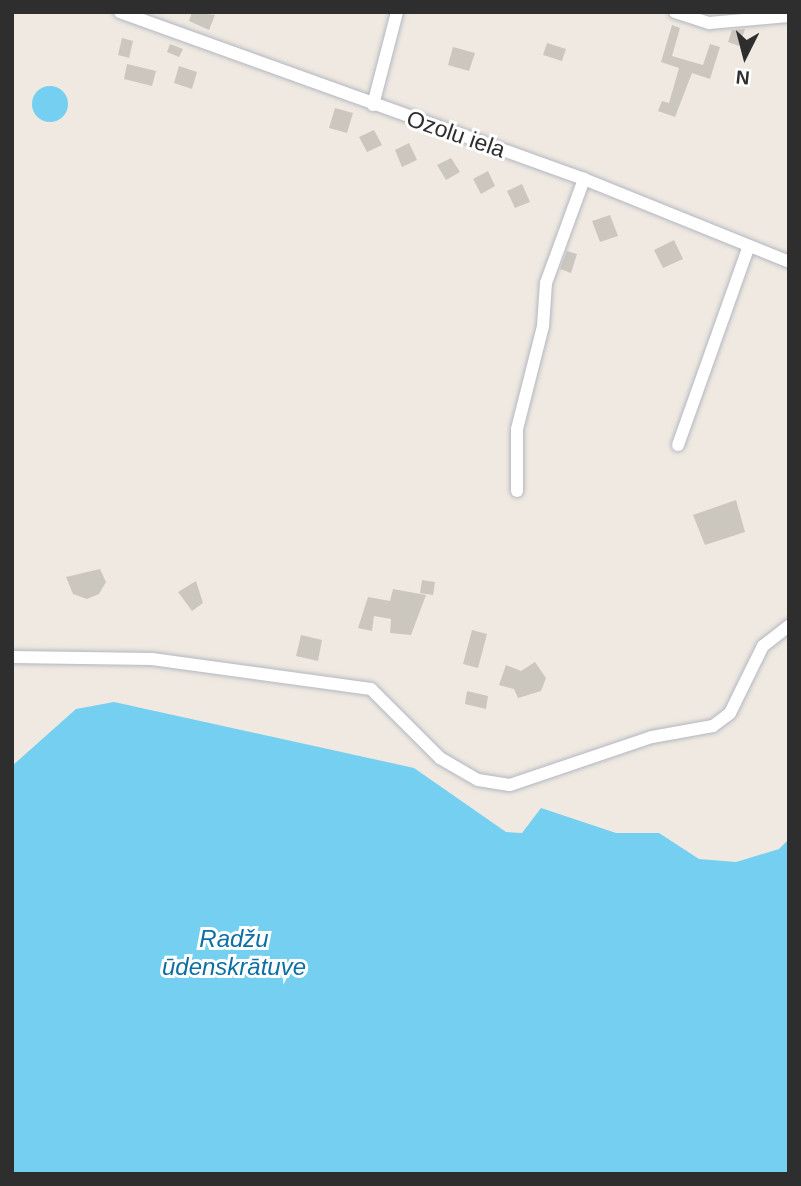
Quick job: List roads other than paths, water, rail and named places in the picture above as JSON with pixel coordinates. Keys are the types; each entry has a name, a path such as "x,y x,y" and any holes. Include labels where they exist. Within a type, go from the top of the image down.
{"street":[{"name":"Ozolu iela","path":"120,12 584,179 789,262"},
{"path":"373,105 397,12"},
{"path":"675,12 709,23 789,16"},
{"path":"517,491 517,429 543,326 546,283 584,179"},
{"path":"678,445 749,246"},
{"path":"12,657 152,659 371,689 440,758 478,780 510,785 652,737 713,726 730,713 763,646 789,626"}],"water":[{"path":"50,86 63,91 68,104 63,117 50,122 37,117 32,104 37,91"},
{"name":"Radžu ūdenskrātuve","path":"114,702 414,768 506,832 522,833 541,808 616,833 659,833 699,859 736,862 779,849 789,839 789,1174 12,1174 12,766 76,709"}]}
